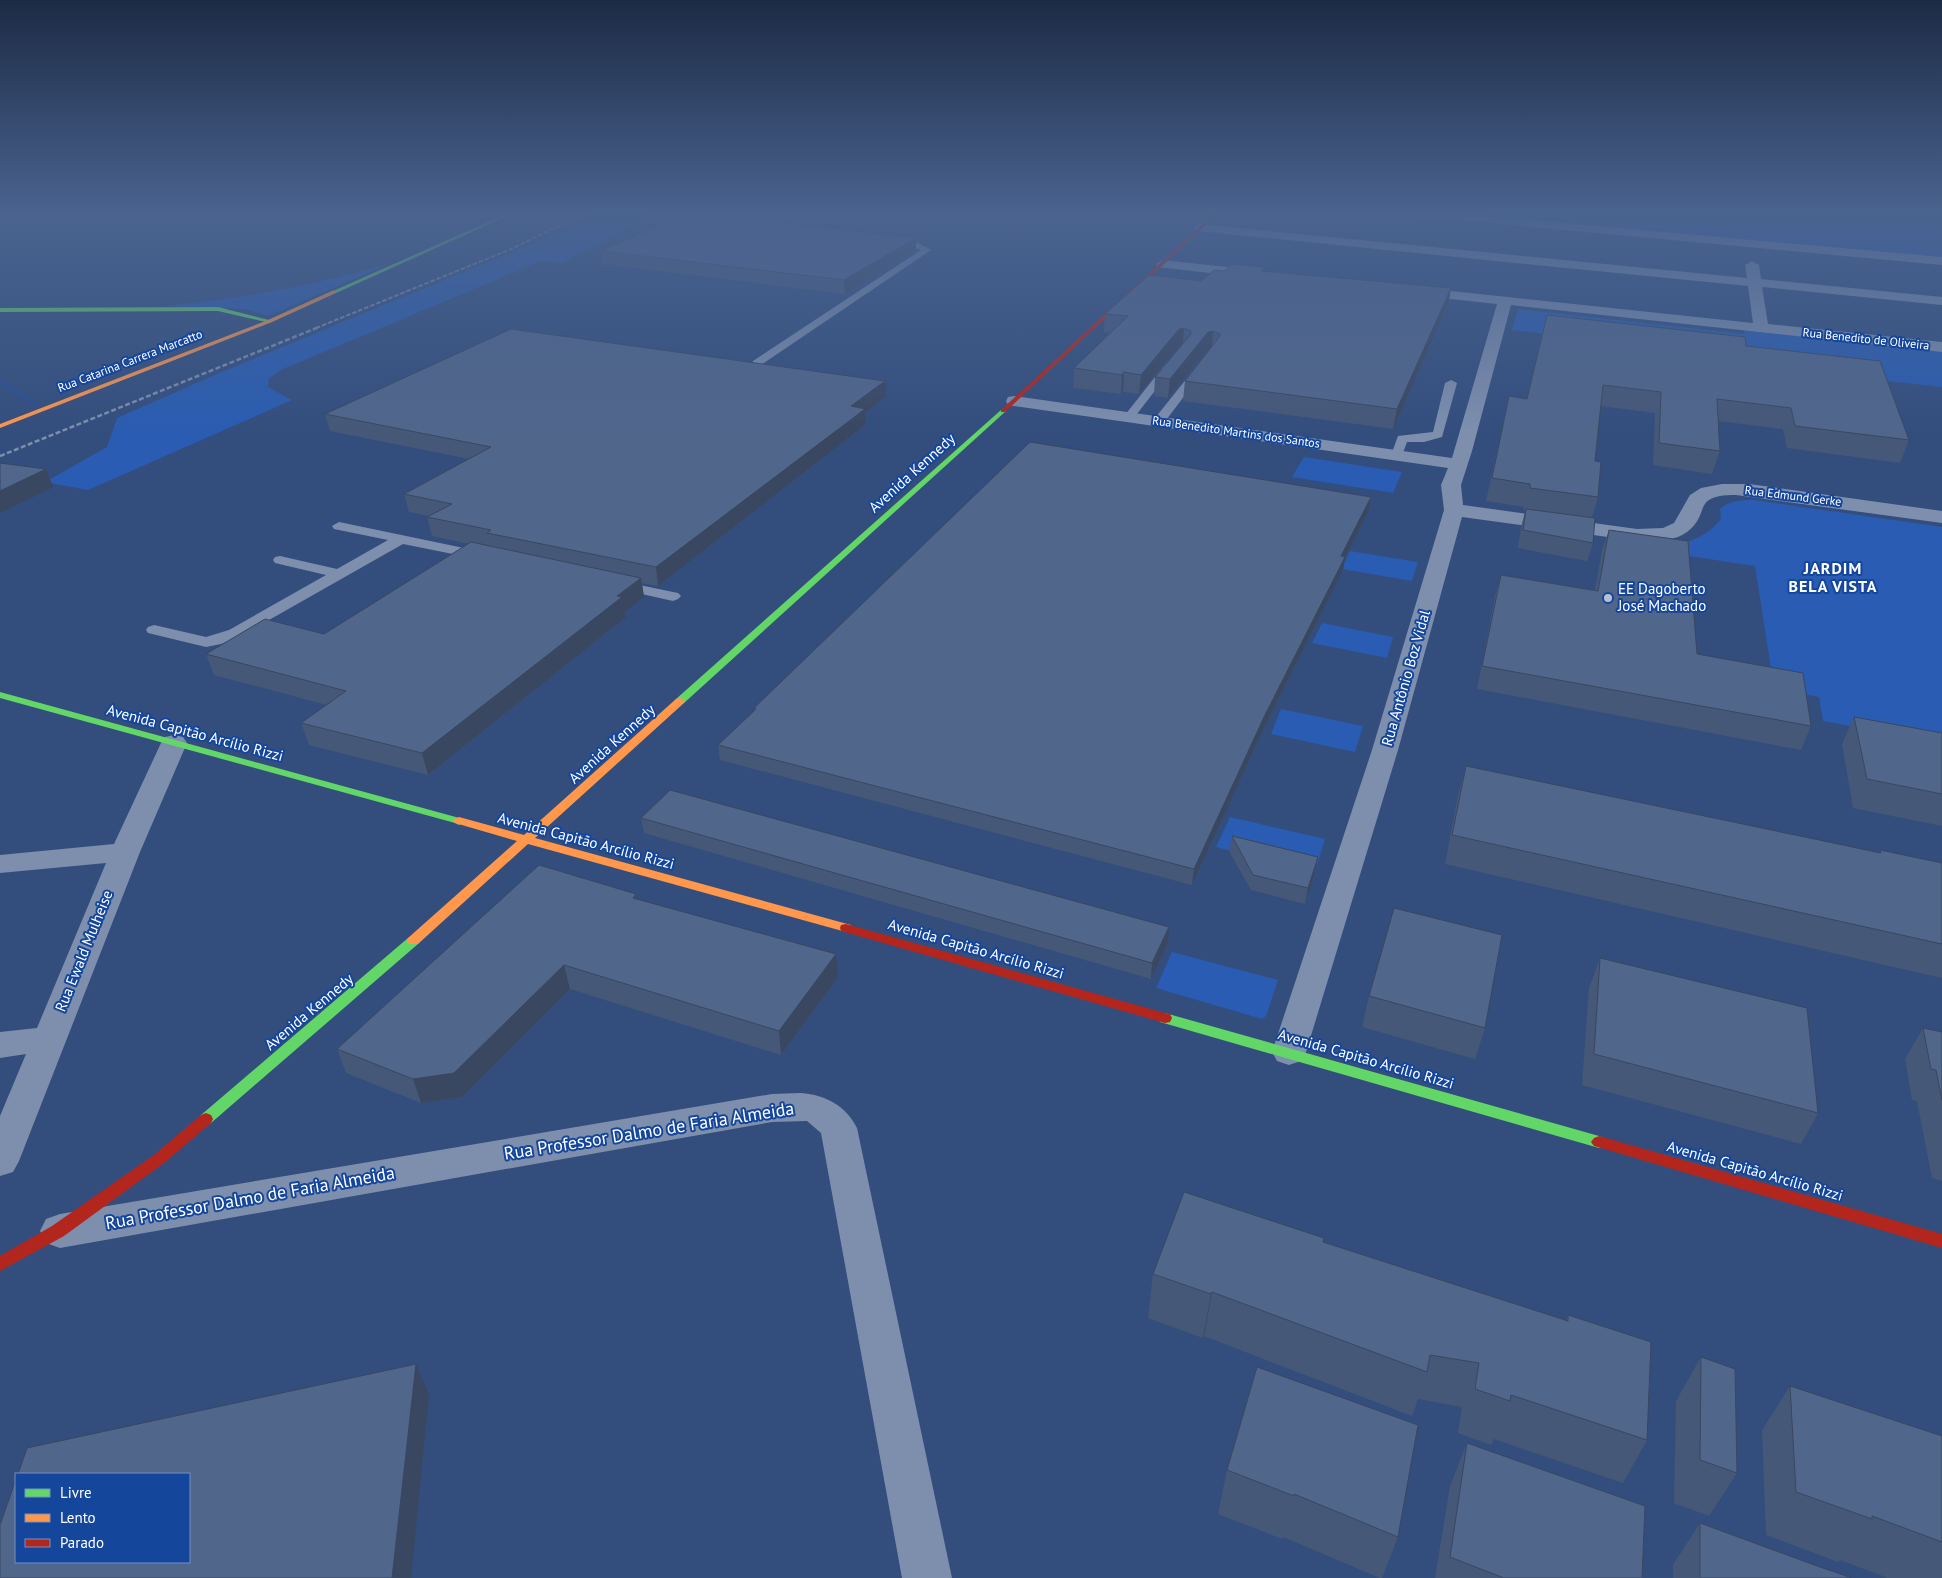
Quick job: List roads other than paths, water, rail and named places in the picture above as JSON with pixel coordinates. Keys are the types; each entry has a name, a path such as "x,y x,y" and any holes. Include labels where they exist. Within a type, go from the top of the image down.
{"street":[{"name":"Rua Catarina Carrera Marcatto","path":"0,426 270,321 347,287"},
{"name":"Avenida Kennedy","path":"0,1264 58,1231 159,1159 381,970 525,840 622,756 1138,287"},
{"path":"1442,294 1445,287"},
{"path":"1755,287 1761,328"},
{"path":"1793,287 1942,301"},
{"name":"Rua Benedito de Oliveira","path":"1403,290 1942,347"},
{"name":"Rua Antônio Boz Vidal","path":"1289,1052 1386,750 1454,510 1451,485 1491,355 1505,300"},
{"path":"0,310 218,310 246,314 270,321"},
{"name":"Rua Benedito Martins dos Santos","path":"1014,401 1458,464"},
{"name":"Rua Edmund Gerke","path":"1454,510 1637,535 1660,534 1675,530 1684,524 1698,498 1710,492 1749,490 1942,516"},
{"name":"Avenida Capitão Arcílio Rizzi","path":"0,695 952,957 1289,1052 1942,1241"},
{"name":"Rua Ewald Mulheise","path":"0,1161 125,852 174,743"},
{"path":"0,864 125,852"},
{"path":"0,1045 48,1039"},
{"name":"Rua Professor Dalmo de Faria Almeida","path":"58,1231 772,1108 808,1107 829,1115 839,1128 927,1578"}],"lane":[{"path":"757,363 872,287"},
{"path":"1128,417 1177,358"},
{"path":"1159,421 1206,361"},
{"path":"1396,455 1402,439 1424,438 1438,434 1451,383"},
{"path":"339,526 502,560"},
{"path":"154,630 206,642 215,641 235,633 401,539"},
{"path":"280,560 338,574"},
{"path":"606,582 673,596"}],"waterway":[{"path":"0,381 37,405"}],"railway":[{"path":"316,328 418,287"},
{"path":"0,456 319,327"}],"place":[{"name":"EE Dagoberto José Machado","path":"1608,598"}],"district":[{"name":"JARDIM BELA VISTA","path":"1833,577"}]}
